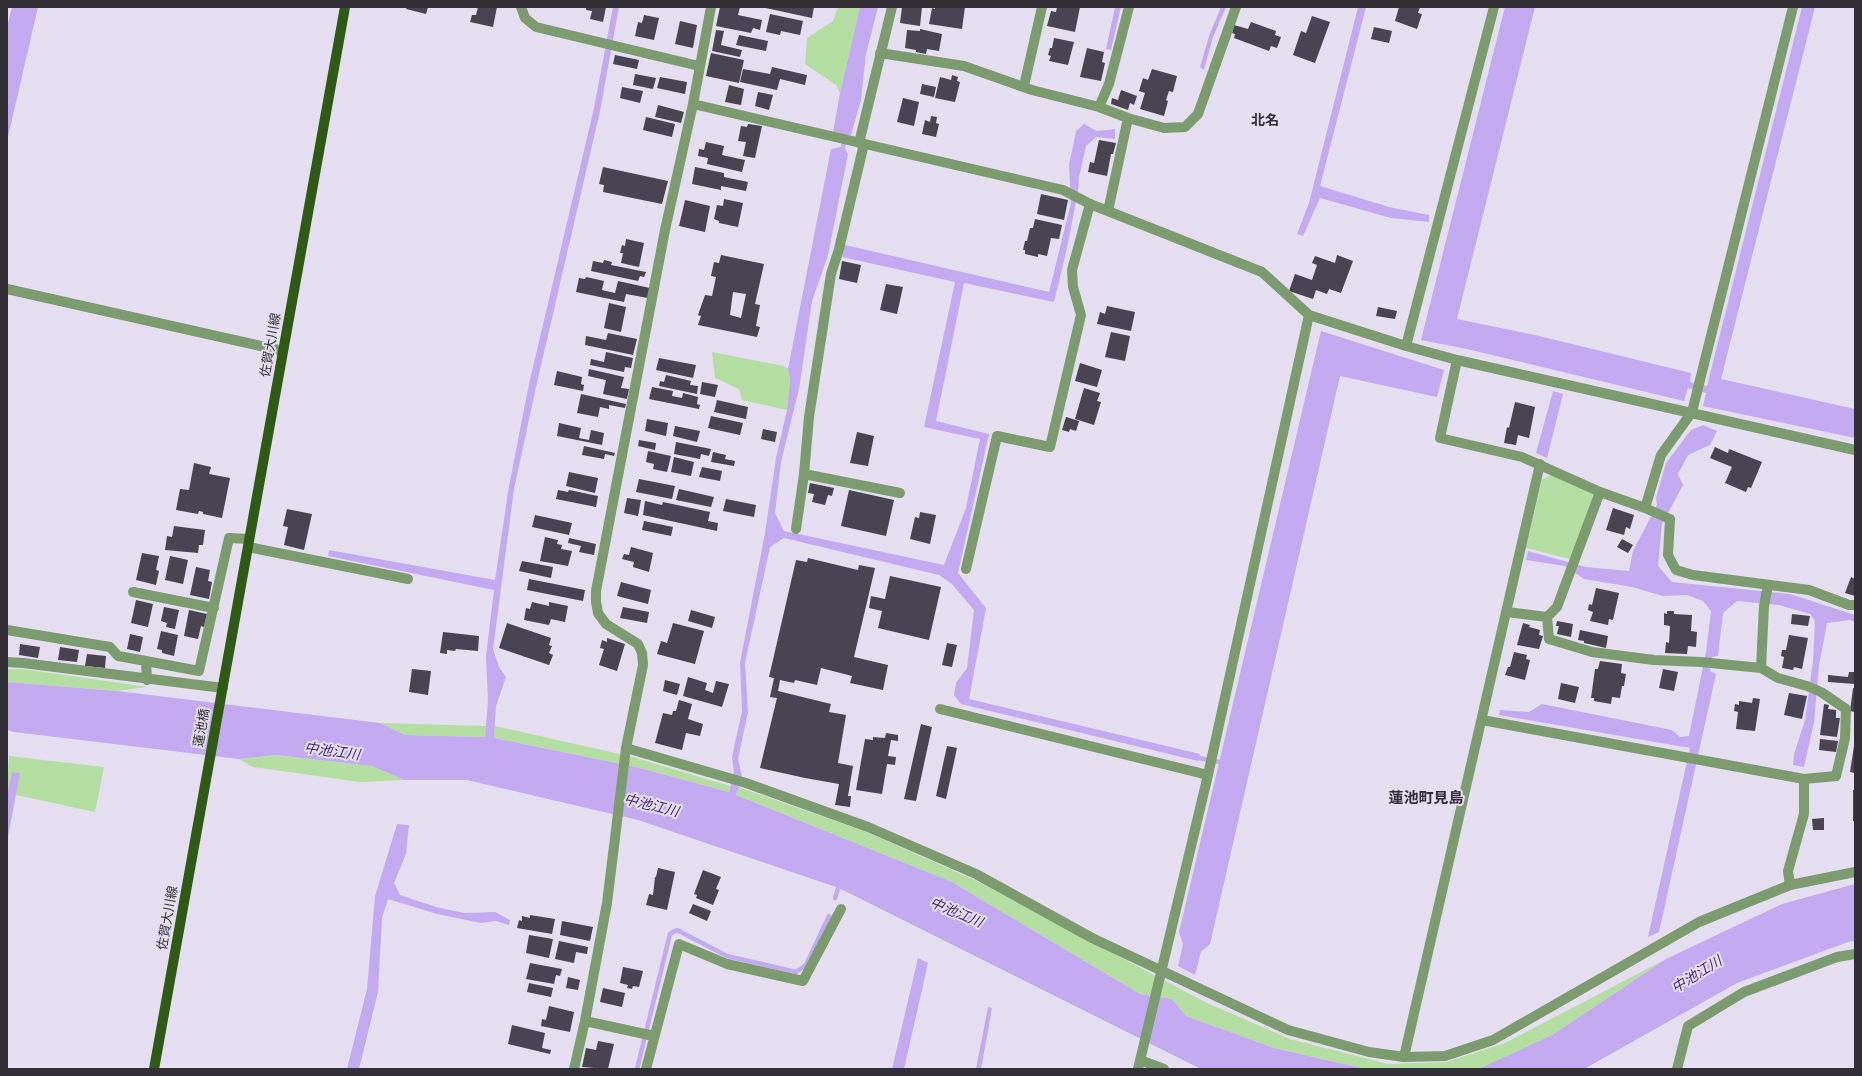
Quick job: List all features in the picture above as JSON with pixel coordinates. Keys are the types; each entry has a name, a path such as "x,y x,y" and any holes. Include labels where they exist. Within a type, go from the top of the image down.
{"main road":[{"name":"佐賀大川線","path":"222,688 345,7"},
{"name":"蓮池橋","path":"208,771 222,688"},
{"name":"佐賀大川線","path":"154,1069 208,771"}],"street":[{"path":"521,7 525,18 536,27 699,66"},
{"path":"574,1069 585,1021 607,903 626,748 643,665 642,653 638,644 606,624 598,612 596,591 665,230 693,104 711,7"},
{"path":"796,529 804,474 809,417 831,274 839,249 858,142 892,7"},
{"path":"1024,86 1042,7"},
{"path":"1099,107 1109,84 1129,7"},
{"path":"880,53 964,66 1032,90 1099,107 1128,118 1164,128 1185,127 1198,114 1236,7"},
{"path":"1406,346 1494,7"},
{"path":"1648,509 1661,455 1692,412 1794,7"},
{"path":"693,104 1063,190 1090,204 1262,272 1310,315 1406,346 1457,360 1855,450"},
{"path":"1108,211 1128,118"},
{"path":"966,569 997,436 1050,447 1080,315 1073,287 1072,270 1090,204"},
{"path":"7,289 283,351"},
{"path":"1164,1069 1140,1061 1208,775 1310,315"},
{"path":"1457,360 1440,438 1522,457 1600,492 1648,509 1670,519 1668,555 1676,570 1693,576 1809,590 1848,605 1855,605"},
{"path":"1404,1057 1540,464"},
{"path":"804,474 900,493"},
{"path":"1547,617 1557,607 1600,492"},
{"path":"7,630 110,648 118,656 199,671 229,538 408,579"},
{"path":"1761,668 1764,606 1768,585"},
{"path":"134,592 214,608"},
{"path":"1507,612 1547,617"},
{"path":"1482,720 1804,779 1836,776 1850,739 1846,709 1821,692 1808,686 1778,678 1761,668 1717,663 1654,660 1592,652 1549,639 1547,617"},
{"path":"146,661 147,680"},
{"path":"7,662 222,688"},
{"path":"940,709 1208,775"},
{"path":"626,748 746,783 868,827 976,874 1160,975 1288,1030 1369,1052 1404,1057 1445,1056 1493,1040 1699,922 1790,885 1855,872"},
{"path":"1790,885 1788,871 1804,814 1804,779"},
{"path":"646,1069 648,1035 679,944 726,964 803,980 841,909"},
{"path":"1677,1069 1688,1026 1744,992 1837,957 1855,954"},
{"path":"585,1021 648,1035"}],"green space":[{"path":"838,7 860,7 840,93 836,85 805,64 807,38 833,21"},
{"path":"712,352 784,366 788,369 790,381 787,410 742,400 739,389 715,378"},
{"path":"1551,475 1594,495 1570,559 1526,548 1542,480"},
{"path":"7,669 22,669 148,687 117,691 7,682"},
{"path":"380,723 486,726 485,737 405,735"},
{"path":"495,726 633,757 730,786 729,792 636,767 494,738"},
{"path":"276,755 372,766 404,780 360,782 253,767 239,759"},
{"path":"9,756 104,767 95,812 7,793"},
{"path":"738,787 864,831 979,882 1203,1001 1290,1039 1388,1064 1447,1062 1505,1043 1666,959 1552,1035 1483,1068 1366,1069 1274,1048 1186,1016 1172,999 1140,994 952,882 736,795"}],"water":[{"path":"12,7 38,7 7,141 7,27"},
{"name":"中池江川","path":"613,7 619,7 600,111 514,489 493,649 499,667 506,677 496,706 494,738 636,767 729,792 734,772 732,757 742,711 740,663 765,533 776,458 787,410 790,381 788,369 831,149 841,147 842,134 833,132 840,93 860,7 878,7 866,54 861,100 851,135 847,135 845,148 848,154 828,255 812,301 799,389 781,462 775,513 784,531 944,565 966,508 980,439 924,427 955,282 842,257 845,245 1049,292 1071,203 1069,165 1076,131 1084,124 1097,131 1115,129 1115,139 1096,137 1086,146 1079,177 1078,191 1067,248 1054,302 964,283 936,421 989,434 958,573 986,608 969,699 1200,754 1198,761 961,704 954,695 956,683 967,668 974,610 952,584 939,575 784,538 770,547 745,663 748,712 738,759 742,776 736,795 952,882 1140,994 1172,999 1186,1016 1274,1048 1366,1069 1201,1069 839,888 638,820 467,780 404,780 372,766 276,755 239,759 7,730 7,682 117,691 380,723 405,735 485,737 488,701 486,656 494,590 328,556 329,550 495,580 509,486 529,384 594,108"},
{"path":"1115,7 1121,7 1111,50 1106,49"},
{"path":"1221,7 1226,7 1213,37 1204,70 1200,67 1209,36"},
{"path":"1358,7 1366,7 1320,186 1389,207 1429,215 1429,222 1391,218 1320,198 1303,236 1297,234 1309,203"},
{"path":"1505,7 1535,7 1457,319 1535,335 1691,373 1690,382 1707,386 1802,7 1815,7 1721,379 1855,409 1855,438 1703,406 1706,393 1688,388 1684,401 1467,349 1421,340"},
{"path":"1321,331 1444,370 1437,397 1340,376 1210,944 1201,952 1195,975 1178,966 1183,944 1179,932"},
{"path":"1553,391 1563,394 1547,458 1536,453"},
{"path":"1703,425 1717,431 1710,445 1688,455 1678,474 1683,485 1662,524 1658,566 1672,582 1790,594 1855,615 1855,622 1850,620 1827,623 1819,665 1814,722 1804,767 1793,765 1794,754 1805,720 1813,661 1815,621 1810,614 1779,605 1737,601 1723,613 1718,656 1712,657 1710,671 1716,674 1659,932 1648,937 1690,748 1499,715 1500,710 1529,712 1542,704 1672,730 1680,737 1689,736 1706,652 1711,611 1703,601 1687,595 1663,596 1632,587 1584,579 1565,566 1526,560 1528,551 1586,567 1629,571 1633,551 1657,505 1656,498 1666,463 1691,430"},
{"path":"12,772 20,773 7,842 7,796"},
{"path":"397,824 409,825 406,854 394,883 400,895 436,907 464,913 495,912 510,920 509,925 496,921 481,923 437,914 388,899 382,918 378,992 359,1069 347,1069 367,989 375,896"},
{"name":"中池江川","path":"1855,884 1855,941 1848,942 1737,983 1584,1069 1479,1069 1552,1035 1666,959 1782,904"},
{"path":"918,958 928,963 904,1069 892,1069"},
{"path":"988,1007 992,1008 981,1069 976,1069"}],"building":[{"path":"407,7 428,7 426,14 406,9"},
{"path":"478,7 497,7 493,27 470,22 472,15 476,15"},
{"path":"586,7 606,7 603,22 590,19 592,11 586,10"},
{"path":"720,7 740,7 738,15 762,20 760,30 753,28 751,33 716,26"},
{"path":"761,7 814,7 812,18"},
{"path":"902,7 922,7 920,26 900,23"},
{"path":"935,7 965,7 962,29 929,24 932,8 935,9"},
{"path":"1057,7 1080,7 1075,32 1047,26 1051,11 1056,12"},
{"path":"1399,7 1420,7 1418,13 1422,14 1417,29 1395,21"},
{"path":"770,14 803,21 800,35 781,31 780,35 766,32"},
{"path":"644,15 659,18 654,40 635,36 638,22 642,23"},
{"path":"1312,16 1330,22 1315,63 1293,55 1301,31 1306,33"},
{"path":"680,21 697,25 693,48 675,44"},
{"path":"1251,22 1276,31 1275,35 1281,37 1277,48 1271,46 1269,51 1234,38 1235,34 1232,33 1234,25 1248,29"},
{"path":"1374,27 1392,31 1389,43 1371,39"},
{"path":"920,29 942,34 939,51 927,49 926,54 905,48 907,30 920,31"},
{"path":"716,30 724,31 721,45 742,50 740,57 712,51"},
{"path":"739,35 768,41 766,51 736,45"},
{"path":"1054,38 1074,42 1068,65 1049,61 1051,56 1048,55 1050,48 1052,48"},
{"path":"1087,48 1104,52 1102,62 1105,63 1101,81 1080,77"},
{"path":"711,53 744,60 739,83 706,76"},
{"path":"615,55 639,60 637,69 613,64"},
{"path":"772,67 807,75 805,85 780,79 777,90 740,82 743,69 770,74"},
{"path":"1152,69 1177,76 1173,92 1169,91 1166,100 1168,101 1164,116 1140,109 1145,93 1139,91 1143,78 1148,80"},
{"path":"635,74 656,78 653,89 633,85"},
{"path":"952,75 958,77 957,81 960,82 955,102 935,98 940,77 951,80"},
{"path":"660,77 687,82 685,94 657,88"},
{"path":"922,84 936,87 934,97 920,94"},
{"path":"729,85 744,89 741,105 725,102"},
{"path":"622,87 643,91 640,103 620,98"},
{"path":"1121,90 1137,96 1134,105 1130,103 1128,110 1111,104 1112,98 1118,100"},
{"path":"758,92 773,95 769,110 755,106"},
{"path":"903,98 919,102 914,126 897,122"},
{"path":"658,105 684,112 681,123 655,117"},
{"path":"931,116 937,117 936,123 939,124 936,137 922,134 925,120 930,122"},
{"path":"646,117 675,124 672,137 643,130"},
{"path":"748,124 762,126 755,158 743,156 746,142 738,141 741,126 747,127"},
{"path":"1099,140 1116,143 1113,154 1111,154 1107,176 1088,172 1090,162 1094,163"},
{"path":"706,142 724,146 722,155 745,160 742,172 707,164 708,158 698,156 699,149 704,150"},
{"path":"603,167 668,181 662,204 603,192 604,185 599,184"},
{"path":"695,167 724,173 724,177 748,182 746,191 721,186 721,190 692,184"},
{"path":"1041,194 1068,200 1064,220 1037,214"},
{"path":"724,199 743,203 738,227 719,223 719,221 714,219 717,205 723,206"},
{"path":"685,200 710,206 705,232 679,226"},
{"path":"1035,219 1062,225 1059,239 1051,238 1047,256 1038,254 1038,257 1025,254 1025,250 1023,250 1030,228 1033,228"},
{"path":"626,239 644,243 639,267 621,263 623,253 620,253 622,245 625,246"},
{"path":"721,255 764,264 755,304 760,305 756,326 760,327 757,337 698,325 701,316 698,315 705,295 712,296 716,277 711,276 714,262 719,263","holes":["733,292 746,294 741,318 730,315"]},
{"path":"1337,255 1353,261 1341,293 1329,289 1327,294 1316,290 1313,299 1289,291 1295,274 1312,280 1317,265 1312,263 1315,256 1335,263"},
{"path":"604,260 612,262 611,265 646,272 644,277 640,276 638,281 591,271 593,261 603,263"},
{"path":"842,261 861,265 857,283 839,279"},
{"path":"586,277 604,281 602,290 615,293 618,281 650,288 648,298 626,294 624,302 576,292 579,278 585,279"},
{"path":"886,284 903,287 897,314 880,310"},
{"path":"609,303 626,307 621,332 604,328"},
{"path":"1107,306 1135,312 1131,331 1097,324 1100,312 1105,314"},
{"path":"1378,307 1397,311 1395,319 1376,316"},
{"path":"1111,332 1130,336 1125,361 1105,357"},
{"path":"608,333 637,339 633,355 585,345 586,336 606,340"},
{"path":"606,352 633,358 631,368 625,367 624,372 590,365 591,359 604,362"},
{"path":"659,358 696,365 693,378 656,370"},
{"path":"1080,363 1102,370 1097,387 1075,381"},
{"path":"589,369 624,377 621,388 629,389 627,399 603,394 606,380 588,376"},
{"path":"557,371 582,377 581,384 584,385 583,391 554,385"},
{"path":"666,375 691,381 690,385 698,386 697,394 659,386 660,381 664,382"},
{"path":"702,382 718,385 715,397 700,394"},
{"path":"652,387 673,391 672,396 682,398 683,393 698,397 697,404 700,405 699,409 649,399"},
{"path":"1084,388 1100,393 1097,401 1101,402 1094,425 1075,419"},
{"path":"581,394 626,404 625,408 609,405 609,409 600,407 598,417 577,413"},
{"path":"717,400 748,407 746,419 714,412"},
{"path":"1515,402 1535,407 1529,438 1518,435 1516,445 1504,443 1507,427 1509,428"},
{"path":"711,416 743,423 740,435 708,428"},
{"path":"1066,417 1079,421 1076,431 1070,429 1069,432 1062,430"},
{"path":"647,419 668,423 666,436 645,431"},
{"path":"559,423 581,428 579,438 589,440 591,430 604,433 602,445 557,436"},
{"path":"675,426 700,431 697,442 673,436"},
{"path":"763,429 777,432 775,442 761,439"},
{"path":"857,432 874,436 868,466 850,463"},
{"path":"639,440 656,443 655,450 638,446"},
{"path":"676,442 711,449 709,456 701,454 700,459 674,454"},
{"path":"584,446 615,453 614,456 605,454 604,459 582,455"},
{"path":"1715,447 1728,453 1729,449 1762,462 1751,488 1748,487 1746,492 1725,483 1732,467 1710,458"},
{"path":"648,451 671,456 667,472 653,469 654,464 646,462"},
{"path":"713,452 726,455 725,459 735,461 734,466 711,462"},
{"path":"674,457 694,462 691,476 671,472"},
{"path":"194,463 211,467 209,474 230,478 222,518 203,514 203,512 199,511 198,514 176,510 180,489 189,490"},
{"path":"702,467 722,471 720,481 699,477"},
{"path":"569,472 598,478 595,493 566,486"},
{"path":"639,479 675,486 672,499 636,492"},
{"path":"810,483 834,488 832,496 828,495 825,505 812,502 814,494 808,493"},
{"path":"679,489 714,497 711,507 676,500"},
{"path":"558,490 568,492 569,490 598,496 596,507 556,499"},
{"path":"849,490 894,500 886,536 841,526"},
{"path":"627,498 641,500 638,516 624,513"},
{"path":"726,499 756,505 754,517 723,511"},
{"path":"645,501 662,505 663,502 710,512 708,521 718,523 717,531 643,515"},
{"path":"1613,508 1634,515 1630,529 1626,527 1624,535 1606,530"},
{"path":"287,509 312,514 304,550 284,545 288,527 283,526"},
{"path":"920,512 936,515 930,544 910,539 915,517 919,518"},
{"path":"535,515 572,523 569,535 532,527"},
{"path":"644,521 673,527 671,536 642,530"},
{"path":"174,526 205,530 203,545 199,545 198,553 165,550 167,536 172,537"},
{"path":"545,537 558,540 557,544 562,545 561,549 572,551 568,566 540,561"},
{"path":"569,538 596,544 594,555 579,552 581,546 568,543"},
{"path":"1622,539 1633,545 1628,553 1617,547"},
{"path":"631,547 653,553 649,572 633,567 634,562 622,559 624,554 629,555"},
{"path":"142,553 159,556 156,570 159,571 156,585 136,580"},
{"path":"170,556 188,560 183,584 165,580"},
{"path":"808,558 858,570 859,565 875,568 854,657 888,665 883,690 850,683 852,676 821,668 817,685 795,680 794,683 780,680 778,691 831,704 829,712 846,715 838,763 853,766 848,796 851,796 850,807 835,805 839,784 760,768 777,698 770,697 774,678 769,677 796,560 807,562"},
{"path":"522,561 553,567 551,578 519,571"},
{"path":"196,567 210,570 208,581 212,582 209,599 190,595"},
{"path":"890,576 941,587 929,640 878,628 882,611 869,608 871,596 885,599"},
{"path":"1851,577 1855,579 1855,596 1845,593"},
{"path":"529,579 585,590 583,601 527,590"},
{"path":"621,582 651,590 648,604 617,596"},
{"path":"1596,588 1619,593 1613,620 1609,619 1608,625 1590,621 1593,612 1588,610 1589,604 1592,605"},
{"path":"136,600 153,604 148,627 131,623"},
{"path":"532,602 549,606 549,602 568,606 565,622 551,619 549,625 524,620 526,608 530,609"},
{"path":"164,607 179,610 175,629 166,627 167,623 161,621"},
{"path":"623,607 649,612 647,623 620,618"},
{"path":"189,610 207,614 204,627 201,626 198,639 184,636"},
{"path":"691,610 715,617 712,628 688,621"},
{"path":"1667,611 1674,611 1674,614 1692,615 1691,631 1697,632 1696,647 1688,646 1687,654 1665,653 1666,642 1669,643 1670,626 1664,625 1664,613 1667,614"},
{"path":"1792,614 1810,616 1808,626 1791,624"},
{"path":"1557,621 1573,624 1571,637 1557,634 1559,626 1556,626"},
{"path":"507,623 551,638 549,645 552,646 549,653 553,655 549,665 499,648"},
{"path":"673,623 704,631 695,664 657,654 661,641 667,643"},
{"path":"1523,623 1530,625 1529,627 1540,630 1539,635 1543,636 1539,649 1517,645"},
{"path":"1580,630 1608,636 1606,648 1584,643 1584,641 1578,640"},
{"path":"161,631 178,635 174,656 162,653 162,650 157,649"},
{"path":"443,632 479,636 478,651 456,649 455,651 447,650 447,654 440,653"},
{"path":"130,634 143,637 140,652 127,649"},
{"path":"1789,635 1808,638 1802,669 1794,667 1793,670 1782,668 1784,657 1781,656 1782,650 1786,650"},
{"path":"607,638 625,644 617,671 599,665 604,649 600,648 602,640 607,642"},
{"path":"947,643 957,645 952,667 942,665"},
{"path":"20,644 40,647 38,658 19,655"},
{"path":"60,647 79,650 77,662 58,660"},
{"path":"1514,652 1527,655 1526,659 1530,660 1525,680 1505,675 1508,667 1510,667"},
{"path":"87,654 106,656 105,668 85,666"},
{"path":"1600,661 1622,664 1621,673 1626,674 1620,698 1612,697 1611,704 1594,701 1594,698 1591,698 1595,669 1598,669"},
{"path":"412,669 431,671 428,695 409,692"},
{"path":"1663,669 1678,672 1674,691 1659,688"},
{"path":"1849,672 1855,672 1855,684 1828,682 1828,675 1848,677"},
{"path":"688,677 707,683 705,690 713,693 716,681 729,684 722,707 683,696"},
{"path":"665,680 680,684 677,695 663,691"},
{"path":"1561,683 1579,687 1575,703 1558,699"},
{"path":"1853,688 1855,688 1855,712 1850,711"},
{"path":"1789,693 1807,696 1802,719 1784,715"},
{"path":"1753,698 1760,699 1755,731 1736,729 1738,712 1734,711 1735,704 1739,705 1739,701 1752,703"},
{"path":"679,700 692,704 688,719 703,724 700,736 686,733 682,750 655,743 663,713 672,715 673,711 676,711"},
{"path":"1824,704 1829,705 1828,709 1836,710 1836,718 1840,718 1837,737 1820,735"},
{"path":"921,724 932,727 916,801 904,799"},
{"path":"886,733 898,735 898,741 891,740 888,756 896,757 895,765 887,764 882,794 856,790 865,739 873,740 873,737 885,738"},
{"path":"1820,739 1838,741 1836,752 1819,750"},
{"path":"947,746 957,748 946,799 936,796"},
{"path":"1855,746 1855,773 1850,772"},
{"path":"1853,790 1855,790 1855,821 1853,821"},
{"path":"1824,818 1824,830 1813,830 1812,819"},
{"path":"658,868 675,872 667,910 646,905 649,894 653,895 655,877"},
{"path":"703,870 721,877 716,889 719,890 713,905 696,898 697,895 694,894"},
{"path":"693,904 711,911 707,921 689,913"},
{"path":"530,915 555,919 552,934 517,928 519,920 522,921 522,916 530,918"},
{"path":"562,921 593,927 590,941 560,935"},
{"path":"529,935 553,939 549,958 526,953"},
{"path":"559,941 588,947 587,954 576,952 574,963 555,959"},
{"path":"530,963 562,969 560,976 556,975 554,984 526,979"},
{"path":"623,967 643,971 639,987 633,986 632,989 627,988 628,985 620,983"},
{"path":"568,977 580,980 578,990 566,988"},
{"path":"529,983 553,988 551,997 527,992"},
{"path":"603,988 625,993 622,1007 600,1002"},
{"path":"549,1006 574,1012 570,1032 541,1026 542,1019 546,1020"},
{"path":"512,1025 545,1033 542,1048 551,1050 550,1054 508,1044"},
{"path":"598,1041 614,1044 608,1069 582,1067 586,1048 596,1050"}],"waterway":[{"path":"1199,758 1219,762"},
{"path":"835,898 840,883"},
{"path":"637,1069 670,934 677,930 727,956 796,972 806,965 829,916"}],"district":[{"name":"北名","path":"1265,121"},
{"name":"蓮池町見島","path":"1426,799"}]}
